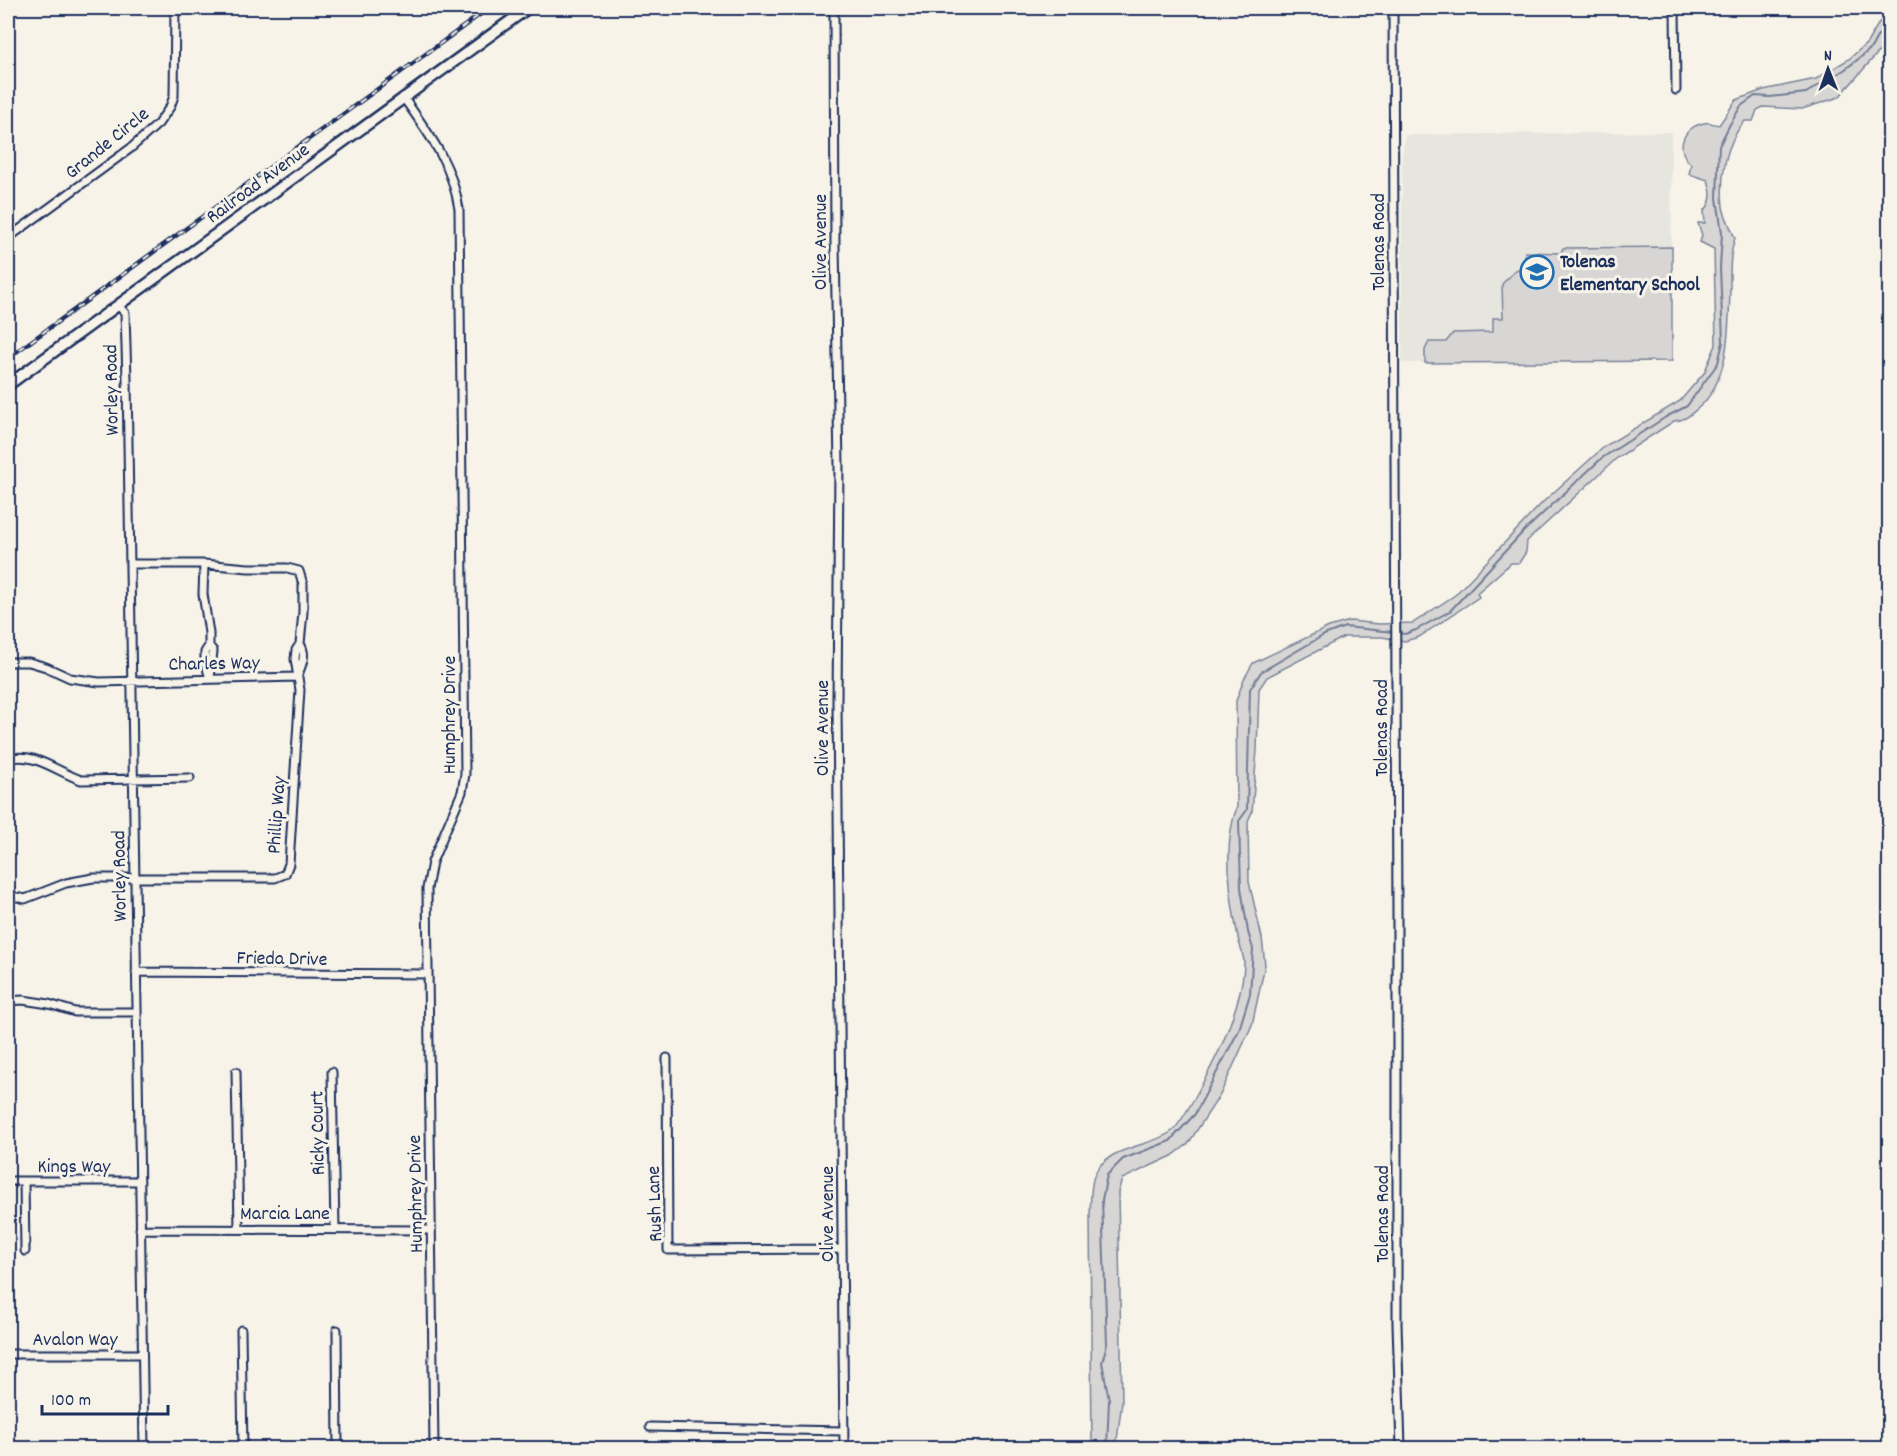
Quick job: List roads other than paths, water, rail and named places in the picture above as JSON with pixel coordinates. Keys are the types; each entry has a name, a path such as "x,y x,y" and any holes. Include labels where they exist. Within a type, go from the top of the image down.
{"main road":[{"name":"Railroad Avenue","path":"8,385 528,8"}],"street":[{"name":"Grande Circle","path":"8,238 131,148 158,124 170,107 174,96 175,8"},
{"name":"Olive Avenue","path":"834,8 839,466 837,709 844,1449"},
{"name":"Tolenas Road","path":"1393,8 1397,1324 1401,1449"},
{"path":"1675,8 1676,90"},
{"name":"Humphrey Drive","path":"403,98 439,150 456,189 459,209 465,774 462,792 432,862 427,889 434,1449"},
{"name":"Worley Road","path":"118,305 125,314 144,1449"},
{"name":"Phillip Way","path":"130,564 204,564 248,568 287,568 299,571 303,584 300,644 296,650 300,690 289,864 285,874 275,878 134,877"},
{"path":"204,564 203,594 209,646 205,652 205,661 210,679"},
{"name":"Charles Way","path":"8,662 29,662 70,678 99,682 298,677"},
{"path":"8,759 19,756 35,760 81,780 190,778"},
{"path":"8,885 12,896 25,899 66,883 93,878 134,877"},
{"name":"Frieda Drive","path":"136,972 428,974"},
{"path":"8,1001 23,1000 50,1004 75,1012 136,1011"},
{"name":"Rush Lane","path":"667,1058 668,1250 843,1249"},
{"path":"236,1072 239,1228"},
{"name":"Ricky Court","path":"332,1072 335,1229"},
{"name":"Kings Way","path":"8,1181 140,1181"},
{"path":"24,1181 25,1251"},
{"name":"Marcia Lane","path":"140,1229 430,1230"},
{"path":"241,1330 243,1449"},
{"path":"337,1330 338,1449"},
{"name":"Avalon Way","path":"8,1354 142,1354"},
{"path":"650,1427 844,1431"}],"waterway":[{"path":"1398,633 1405,634 1416,630 1450,611 1522,533 1602,458 1687,406 1718,363 1723,342 1720,268 1722,233 1717,198 1719,146 1729,126 1741,106 1755,96 1770,97 1806,93 1844,70 1871,48 1878,35 1890,27"},
{"path":"1107,1448 1109,1400 1102,1362 1107,1344 1102,1200 1107,1175 1123,1159 1170,1141 1195,1114 1239,1030 1250,994 1253,949 1241,888 1239,821 1247,810 1250,689 1261,672 1324,635 1345,627 1393,632"}],"railway":[{"path":"8,358 489,8"}],"place":[{"name":"Tolenas Elementary School","path":"1537,272"}]}
